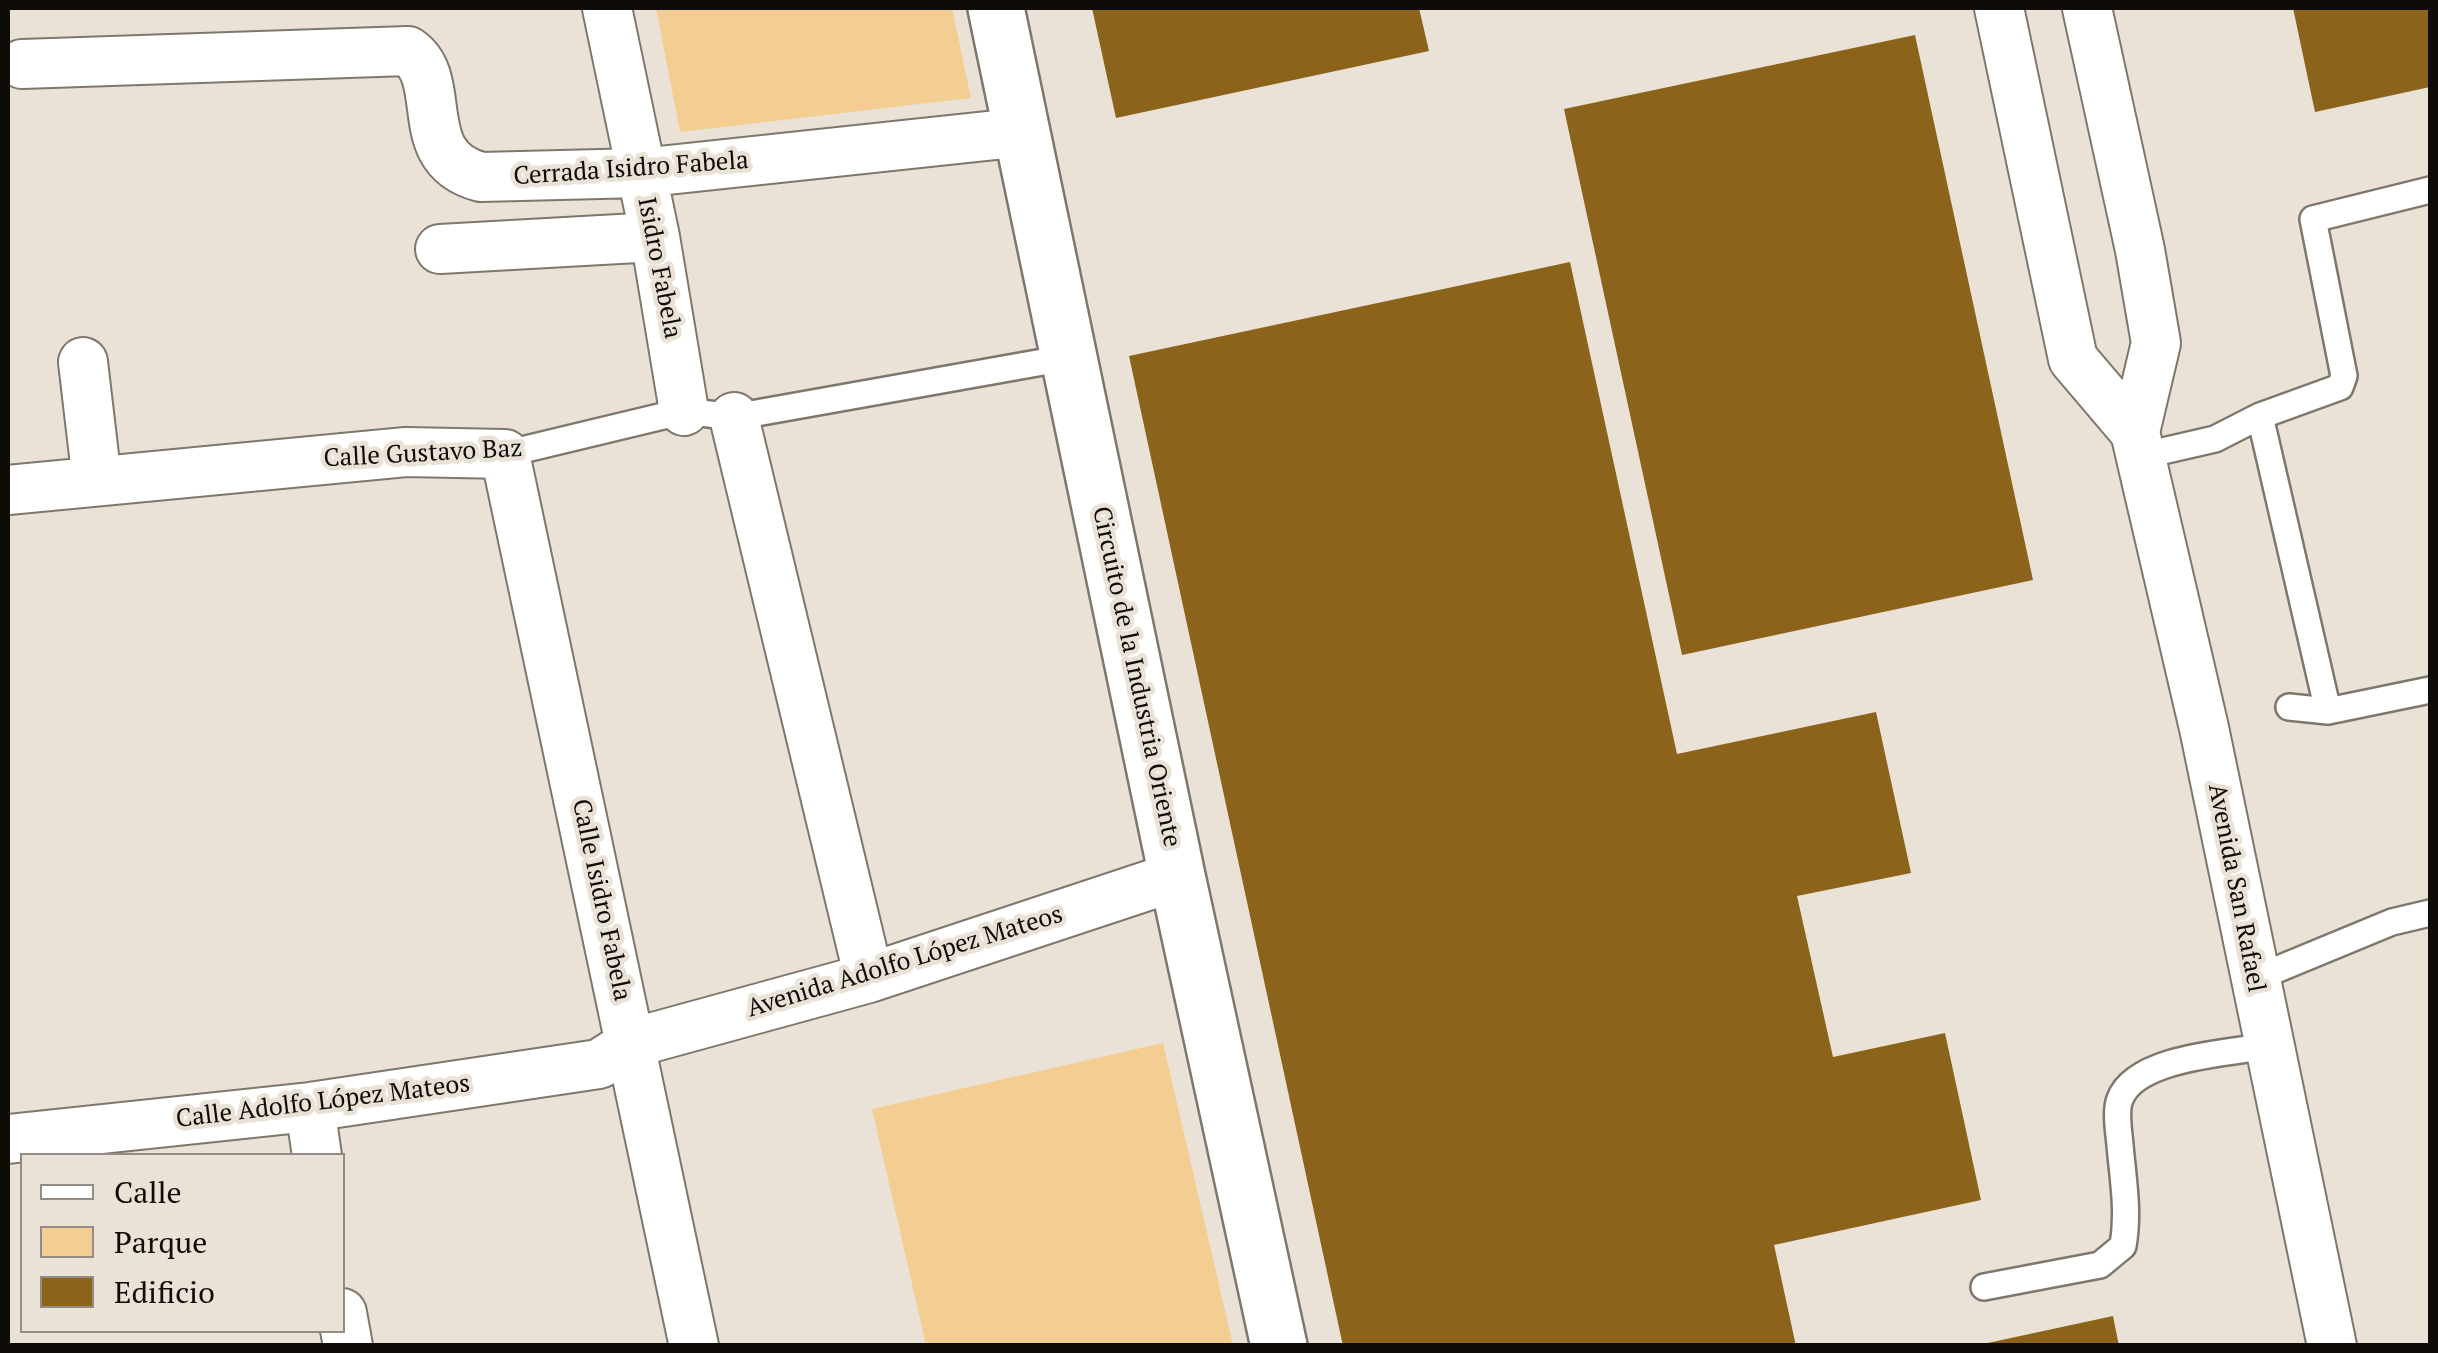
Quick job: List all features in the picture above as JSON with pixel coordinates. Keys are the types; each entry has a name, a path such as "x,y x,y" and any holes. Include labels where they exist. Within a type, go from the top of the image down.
{"highway":[{"name":"Circuito de la Industria Oriente","path":"996,8 1279,1346"}],"street":[{"name":"Isidro Fabela","path":"606,8 654,237 684,412"},
{"name":"Avenida San Rafael","path":"1999,8 2073,359 2138,444"},
{"name":"Avenida San Rafael","path":"2088,8 2156,342 2138,444 2204,728 2332,1346"},
{"name":"Cerrada Isidro Fabela","path":"22,64 408,51 422,66 442,150 450,164 481,178 640,173 1024,132"},
{"path":"440,249 654,237"},
{"path":"83,362 97,480"},
{"path":"734,417 869,978"},
{"name":"Calle Gustavo Baz","path":"8,490 406,452 505,454"},
{"name":"Calle Isidro Fabela","path":"505,454 694,1346"},
{"name":"Avenida Adolfo López Mateos","path":"632,1043 869,978 1177,876"},
{"name":"Calle Adolfo López Mateos","path":"8,1139 310,1107 599,1064 632,1043"},
{"path":"310,1107 318,1153"}],"lane":[{"path":"2138,444 2215,439 2260,416 2340,387 2344,376 2312,220 2430,190"},
{"name":"Calle Gustavo Baz","path":"505,454 684,412 734,417 1070,357"},
{"path":"2260,416 2328,711"},
{"path":"2289,707 2328,711 2430,690"},
{"path":"2254,979 2392,922 2430,913"},
{"path":"1984,1287 2100,1265 2122,1246 2126,1199 2120,1099 2142,1072 2268,1046"}],"green space":[{"path":"656,8 952,8 971,98 680,132"},
{"path":"1163,1043 1233,1345 926,1345 872,1109"}],"building":[{"path":"1092,8 1419,8 1429,51 1116,118"},
{"path":"2293,8 2430,8 2430,87 2315,112"},
{"path":"1915,35 2033,580 1682,655 1564,109"},
{"path":"1570,262 1677,754 1876,712 1911,873 1797,896 1833,1057 1945,1033 1981,1200 1774,1245 1796,1346 1343,1346 1129,356"},
{"path":"2113,1316 2119,1346 1983,1346 1983,1344"}]}
